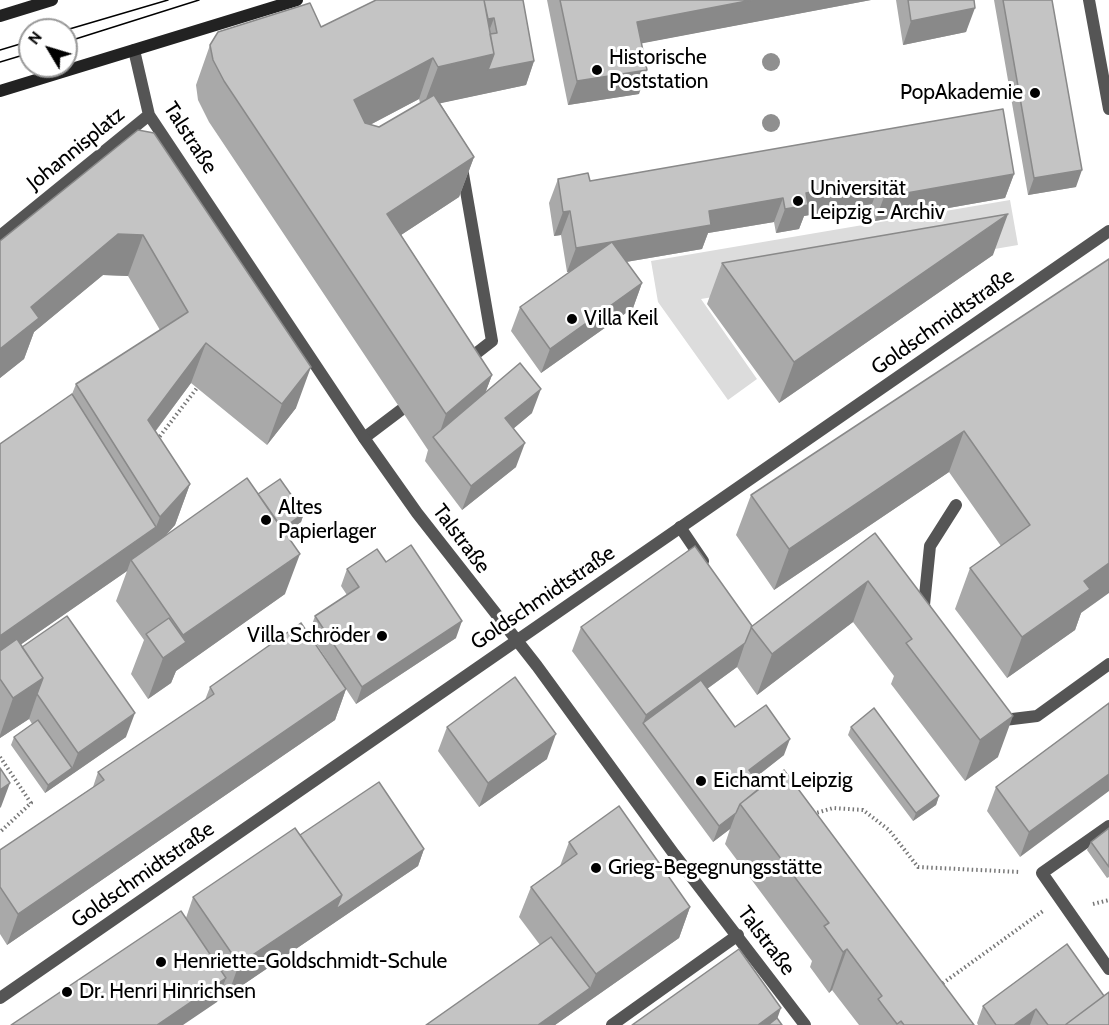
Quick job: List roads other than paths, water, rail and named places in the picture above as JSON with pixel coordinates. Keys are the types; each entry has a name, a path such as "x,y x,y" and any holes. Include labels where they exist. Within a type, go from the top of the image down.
{"main road":[{"path":"0,16 52,0"},
{"path":"0,91 297,0"}],"street":[{"path":"1089,0 1109,109"},
{"name":"Talstraße","path":"134,50 149,116 364,438 515,641 537,666 674,854 805,1025"},
{"name":"Johannisplatz","path":"0,236 149,116"},
{"path":"458,367 492,341 460,159"},
{"name":"Goldschmidtstraße","path":"0,998 1109,231"},
{"path":"364,438 401,410"},
{"path":"929,622 924,605 930,546 956,505"},
{"path":"680,527 711,572"},
{"path":"987,712 995,721 1037,716 1109,664"},
{"path":"1109,826 1042,873 1109,969"},
{"path":"612,1025 738,935"}],"tram line":[{"path":"78,26 168,0"},
{"path":"78,38 199,0"},
{"path":"0,50 18,45"},
{"path":"0,62 18,57"}],"place":[{"name":"Historische Poststation","path":"597,70"},
{"name":"PopAkademie","path":"1035,93"},
{"name":"Universität Leipzig - Archiv","path":"798,201"},
{"name":"Villa Keil","path":"572,319"},
{"name":"Altes Papierlager","path":"266,520"},
{"name":"Villa Schröder","path":"382,636"},
{"name":"Eichamt Leipzig","path":"701,781"},
{"name":"Grieg-Begegnungsstätte","path":"596,868"},
{"name":"Henriette-Goldschmidt-Schule","path":"161,962"},
{"name":"Dr. Henri Hinrichsen","path":"67,992"}]}
